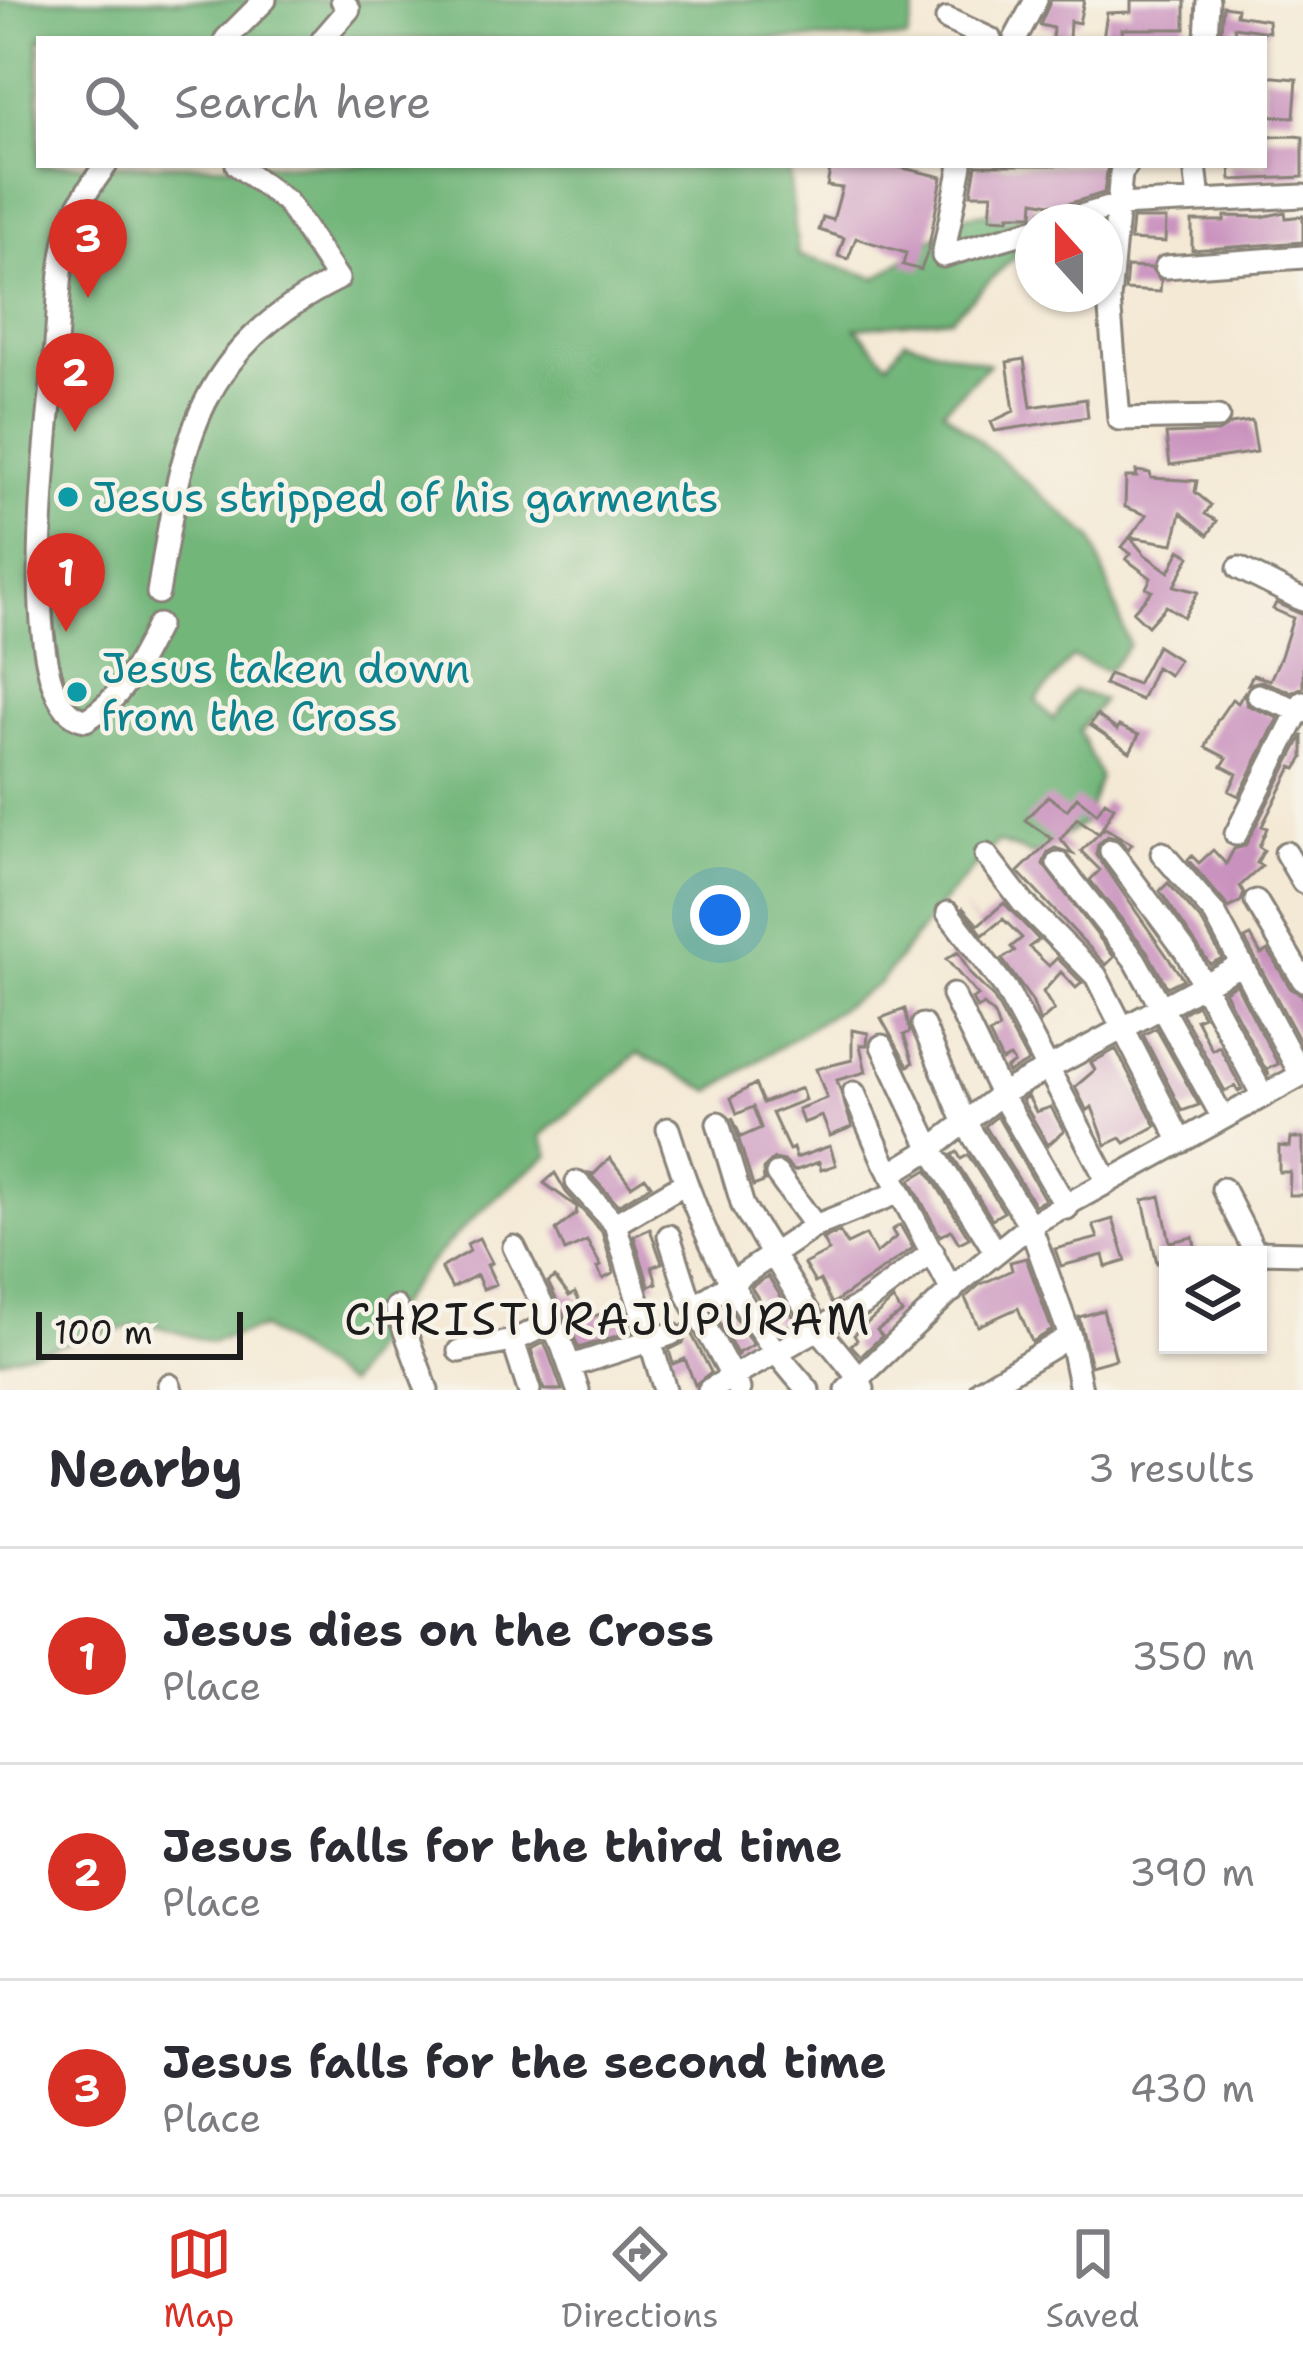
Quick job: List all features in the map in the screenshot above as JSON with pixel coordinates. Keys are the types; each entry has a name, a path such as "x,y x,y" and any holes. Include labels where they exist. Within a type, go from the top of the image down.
{"street":[{"path":"229,36 265,0"},
{"path":"326,36 349,9 342,0"},
{"path":"1017,36 1036,0"},
{"path":"1206,36 1208,0"},
{"path":"947,19 984,36"},
{"path":"104,168 87,189 67,235 44,463 40,602 57,698 66,712 86,720 105,709 135,671 158,625"},
{"path":"158,593 179,464 200,407 250,338 293,302 338,279 287,202 241,168"},
{"path":"960,168 943,256 1015,235"},
{"path":"1118,204 1124,168"},
{"path":"1195,168 1199,201"},
{"path":"1123,205 1303,196"},
{"path":"1166,267 1303,257"},
{"path":"1110,312 1119,419 1218,417"},
{"path":"1239,568 1303,600"},
{"path":"1236,834 1302,709 1258,695"},
{"path":"1111,851 1186,952 1263,1096"},
{"path":"718,1123 743,1206 856,1386 995,1250 1302,1074 1215,914 1162,853"},
{"path":"1286,853 1303,882"},
{"path":"986,855 1023,903 1096,976 1181,1142"},
{"path":"1058,863 1135,960 1223,1118"},
{"path":"1256,901 1303,980"},
{"path":"947,914 1006,989 1108,1182"},
{"path":"695,1307 815,1226 895,1183 1001,1094 1242,964"},
{"path":"953,995 1001,1094 1067,1208"},
{"path":"922,1025 964,1121 1030,1226 1070,1336 1081,1390"},
{"path":"882,1046 931,1149 995,1250"},
{"path":"854,1093 952,1291"},
{"path":"668,1129 700,1226 774,1353 808,1390"},
{"path":"776,1174 815,1226"},
{"path":"577,1182 615,1224 661,1337 665,1390"},
{"path":"615,1224 685,1183"},
{"path":"1223,1189 1255,1252 1303,1252"},
{"path":"669,1237 695,1307 735,1384"},
{"path":"514,1246 552,1322 578,1390"},
{"path":"709,1390 735,1384 774,1353 863,1304 933,1252"},
{"path":"396,1307 428,1390"},
{"path":"459,1351 513,1341 552,1322"},
{"path":"981,1390 1070,1336"},
{"path":"571,1366 661,1337"},
{"path":"513,1341 529,1390"}],"green space":[{"path":"0,0 917,0 908,36 36,36 36,168 788,168 798,255 877,278 965,216 1015,209 1015,257 951,318 856,328 888,363 905,340 989,364 943,410 1092,538 1129,645 1108,671 1072,657 1036,701 1053,720 1073,690 1103,700 1079,731 1100,776 1086,822 1034,855 997,842 940,905 880,983 711,1091 638,1053 541,1136 549,1155 456,1235 423,1271 347,1385 262,1328 210,1342 146,1323 0,1360"}],"building":[{"path":"1051,0 1084,0 1079,23 1070,21 1069,36 1052,36 1053,28 1040,25"},
{"path":"1131,0 1185,0 1185,29 1122,29 1123,36 1103,36 1107,13 1131,12"},
{"path":"1223,6 1237,8 1236,15 1268,20 1269,32 1234,27 1235,35 1221,33"},
{"path":"1267,76 1297,79 1294,117 1267,116"},
{"path":"1267,137 1303,137 1303,177 1231,180 1230,168 1267,168"},
{"path":"830,168 903,168 942,177 921,270 903,265 906,253 856,238 848,259 838,256 844,238 819,230 823,217 833,220 842,188 827,186"},
{"path":"975,168 1108,168 1104,193 1068,204 1015,204 1015,215 1009,219 990,218 992,194 971,194"},
{"path":"1285,212 1286,218 1303,216 1303,242 1192,250 1192,221"},
{"path":"1132,219 1166,219 1165,242 1130,240"},
{"path":"1127,267 1151,268 1161,281 1160,292 1125,290"},
{"path":"1024,359 1031,407 1086,399 1088,417 995,431 991,422 1014,411 1007,362"},
{"path":"1252,421 1257,452 1170,465 1166,434 1218,432 1231,424"},
{"path":"1136,471 1150,473 1151,478 1197,481 1195,492 1211,505 1205,514 1217,521 1208,535 1181,513 1173,544 1130,537 1147,515 1125,507 1126,477 1137,477"},
{"path":"1130,537 1169,572 1180,550 1190,556 1174,586 1198,592 1184,617 1166,606 1148,626 1133,612 1152,591 1146,588 1151,578 1126,559 1131,554 1122,547"},
{"path":"1276,603 1303,615 1303,687 1292,692 1262,681 1248,684 1253,675 1270,680 1281,656 1293,618 1273,609"},
{"path":"1157,646 1179,660 1169,675 1156,667 1141,700 1104,684 1109,674 1137,684"},
{"path":"1244,693 1247,705 1278,718 1239,796 1229,791 1237,774 1222,766 1227,758 1206,747 1232,699 1238,703"},
{"path":"1097,715 1117,730 1119,726 1139,735 1130,752 1090,725"},
{"path":"1303,735 1303,758 1296,769 1292,767 1262,826 1267,828 1257,863 1262,866 1240,886 1241,901 1229,908 1188,860 1192,856 1199,863 1213,850 1226,864 1234,849 1245,846"},
{"path":"1048,796 1067,810 1077,797 1097,813 1105,801 1114,807 1099,834 1077,818 1061,839 1073,854 1055,848 1043,864 1114,957 1106,965 1018,872 1052,839 1025,820"},
{"path":"1105,828 1132,844 1128,849 1118,838 1108,836 1098,844 1096,854 1183,979 1167,987 1147,951 1090,880 1100,870 1081,851"},
{"path":"1168,883 1203,923 1222,958 1210,964 1160,891"},
{"path":"1004,903 1039,940 1029,947 1049,966 1057,958 1082,983 1076,988 1061,972 1043,992 1054,1010 1040,1022 1032,1001 1002,959 1015,951 1011,947 1022,938 1003,919 983,935 962,907 978,925"},
{"path":"1251,936 1261,954 1268,950 1291,989 1303,995 1303,1047 1245,939"},
{"path":"958,952 971,975 993,997 1028,1062 1008,1073 1006,1069 1014,1063 1010,1057 1002,1061 989,1034 999,1029 994,1015 984,1005 977,1009 972,999 978,996 946,959"},
{"path":"1236,984 1278,1064 1267,1069 1269,1076 1224,991"},
{"path":"1197,1005 1203,1016 1196,1019 1212,1050 1219,1046 1242,1089 1235,1086 1225,1091 1182,1013"},
{"path":"905,1009 910,1032 904,1035 913,1063 908,1066 881,1018"},
{"path":"1156,1028 1199,1105 1182,1111 1143,1035"},
{"path":"852,1030 868,1033 867,1045 860,1045 866,1072 837,1080 852,1127 830,1136 822,1116 803,1123 798,1109 827,1098 816,1069 852,1060"},
{"path":"1116,1049 1156,1126 1125,1143 1121,1138 1106,1145 1092,1107 1087,1111 1075,1087 1095,1070 1091,1063"},
{"path":"755,1084 763,1103 801,1088 805,1100 772,1113 796,1158 830,1146 836,1165 821,1170 819,1162 794,1171 774,1159 763,1169 764,1182 753,1186 732,1117 741,1137 761,1128 753,1107 737,1114 731,1098"},
{"path":"1028,1096 1036,1112 1051,1107 1064,1131 1048,1145 1022,1100"},
{"path":"997,1116 1045,1200 1035,1205 985,1126"},
{"path":"1291,1138 1303,1138 1303,1195 1289,1195 1290,1172 1279,1172 1279,1146 1290,1147"},
{"path":"957,1152 961,1159 968,1155 1004,1212 992,1219 952,1155"},
{"path":"610,1158 631,1186 645,1177 651,1185 618,1205 589,1173 594,1174"},
{"path":"927,1170 969,1238 959,1243 951,1230 940,1236 910,1180"},
{"path":"555,1173 602,1232 614,1273 603,1279 587,1241 565,1251 556,1230 576,1214 577,1207 544,1183"},
{"path":"1160,1196 1170,1242 1193,1237 1195,1246 1159,1246 1157,1263 1143,1200"},
{"path":"1113,1219 1126,1261 1106,1267 1103,1255 1061,1266 1055,1249 1098,1238 1093,1225"},
{"path":"900,1225 913,1248 832,1304 820,1280 815,1283 804,1264 829,1251 822,1239 840,1232 847,1244 866,1235 876,1254 896,1237 892,1230"},
{"path":"650,1229 662,1263 652,1267 657,1283 649,1286 634,1236"},
{"path":"479,1238 496,1284 483,1289 477,1275 452,1288 441,1268 470,1251 467,1244"},
{"path":"1026,1258 1052,1330 1032,1342 1018,1308 978,1326 965,1298 979,1285 1012,1270 1010,1262"},
{"path":"768,1276 796,1321 787,1327 778,1329 751,1287"},
{"path":"555,1277 569,1296 575,1293 588,1318 624,1307 632,1331 579,1348 548,1282"},
{"path":"893,1300 902,1313 877,1330 882,1336 861,1356 851,1345 857,1340 854,1335"},
{"path":"726,1304 753,1345 738,1356 714,1312"},
{"path":"1103,1310 1116,1359 1091,1366 1079,1317"},
{"path":"686,1323 711,1372 695,1385 685,1359 673,1364 669,1350 683,1343"},
{"path":"544,1343 562,1390 544,1390 531,1349"}],"place":[{"name":"Jesus falls for the second time","path":"88,298"},
{"name":"Jesus falls for the third time","path":"75,432"},
{"name":"Jesus stripped of his garments","path":"68,497"},
{"name":"Jesus dies on the Cross","path":"66,632"},
{"name":"Jesus taken down from the Cross","path":"77,692"}],"district":[{"name":"CHRISTURAJUPURAM","path":"608,1319"}]}
